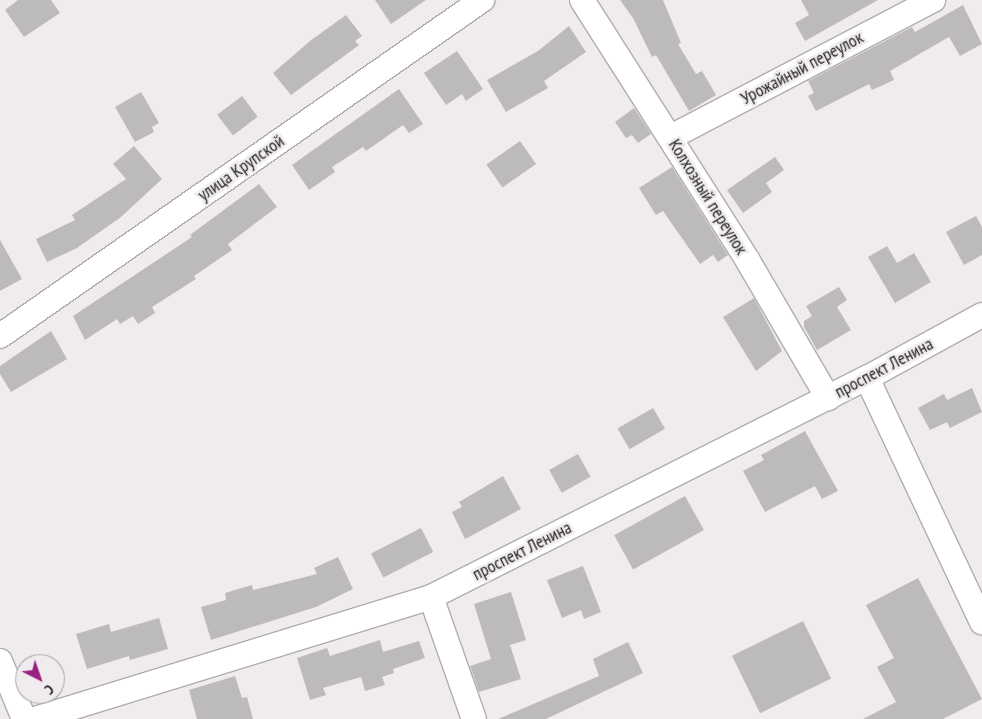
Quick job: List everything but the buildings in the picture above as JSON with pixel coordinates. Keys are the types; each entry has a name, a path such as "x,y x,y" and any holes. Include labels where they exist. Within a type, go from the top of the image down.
{"street":[{"name":"улица Крупской","path":"0,336 482,0"},
{"name":"Колхозный переулок","path":"582,0 671,137 828,398"},
{"name":"Урожайный переулок","path":"671,137 933,0"},
{"name":"проспект Ленина","path":"36,719 430,597 828,398 982,315"},
{"path":"867,378 982,622"},
{"path":"430,597 474,719"},
{"path":"0,661 24,719"}]}
